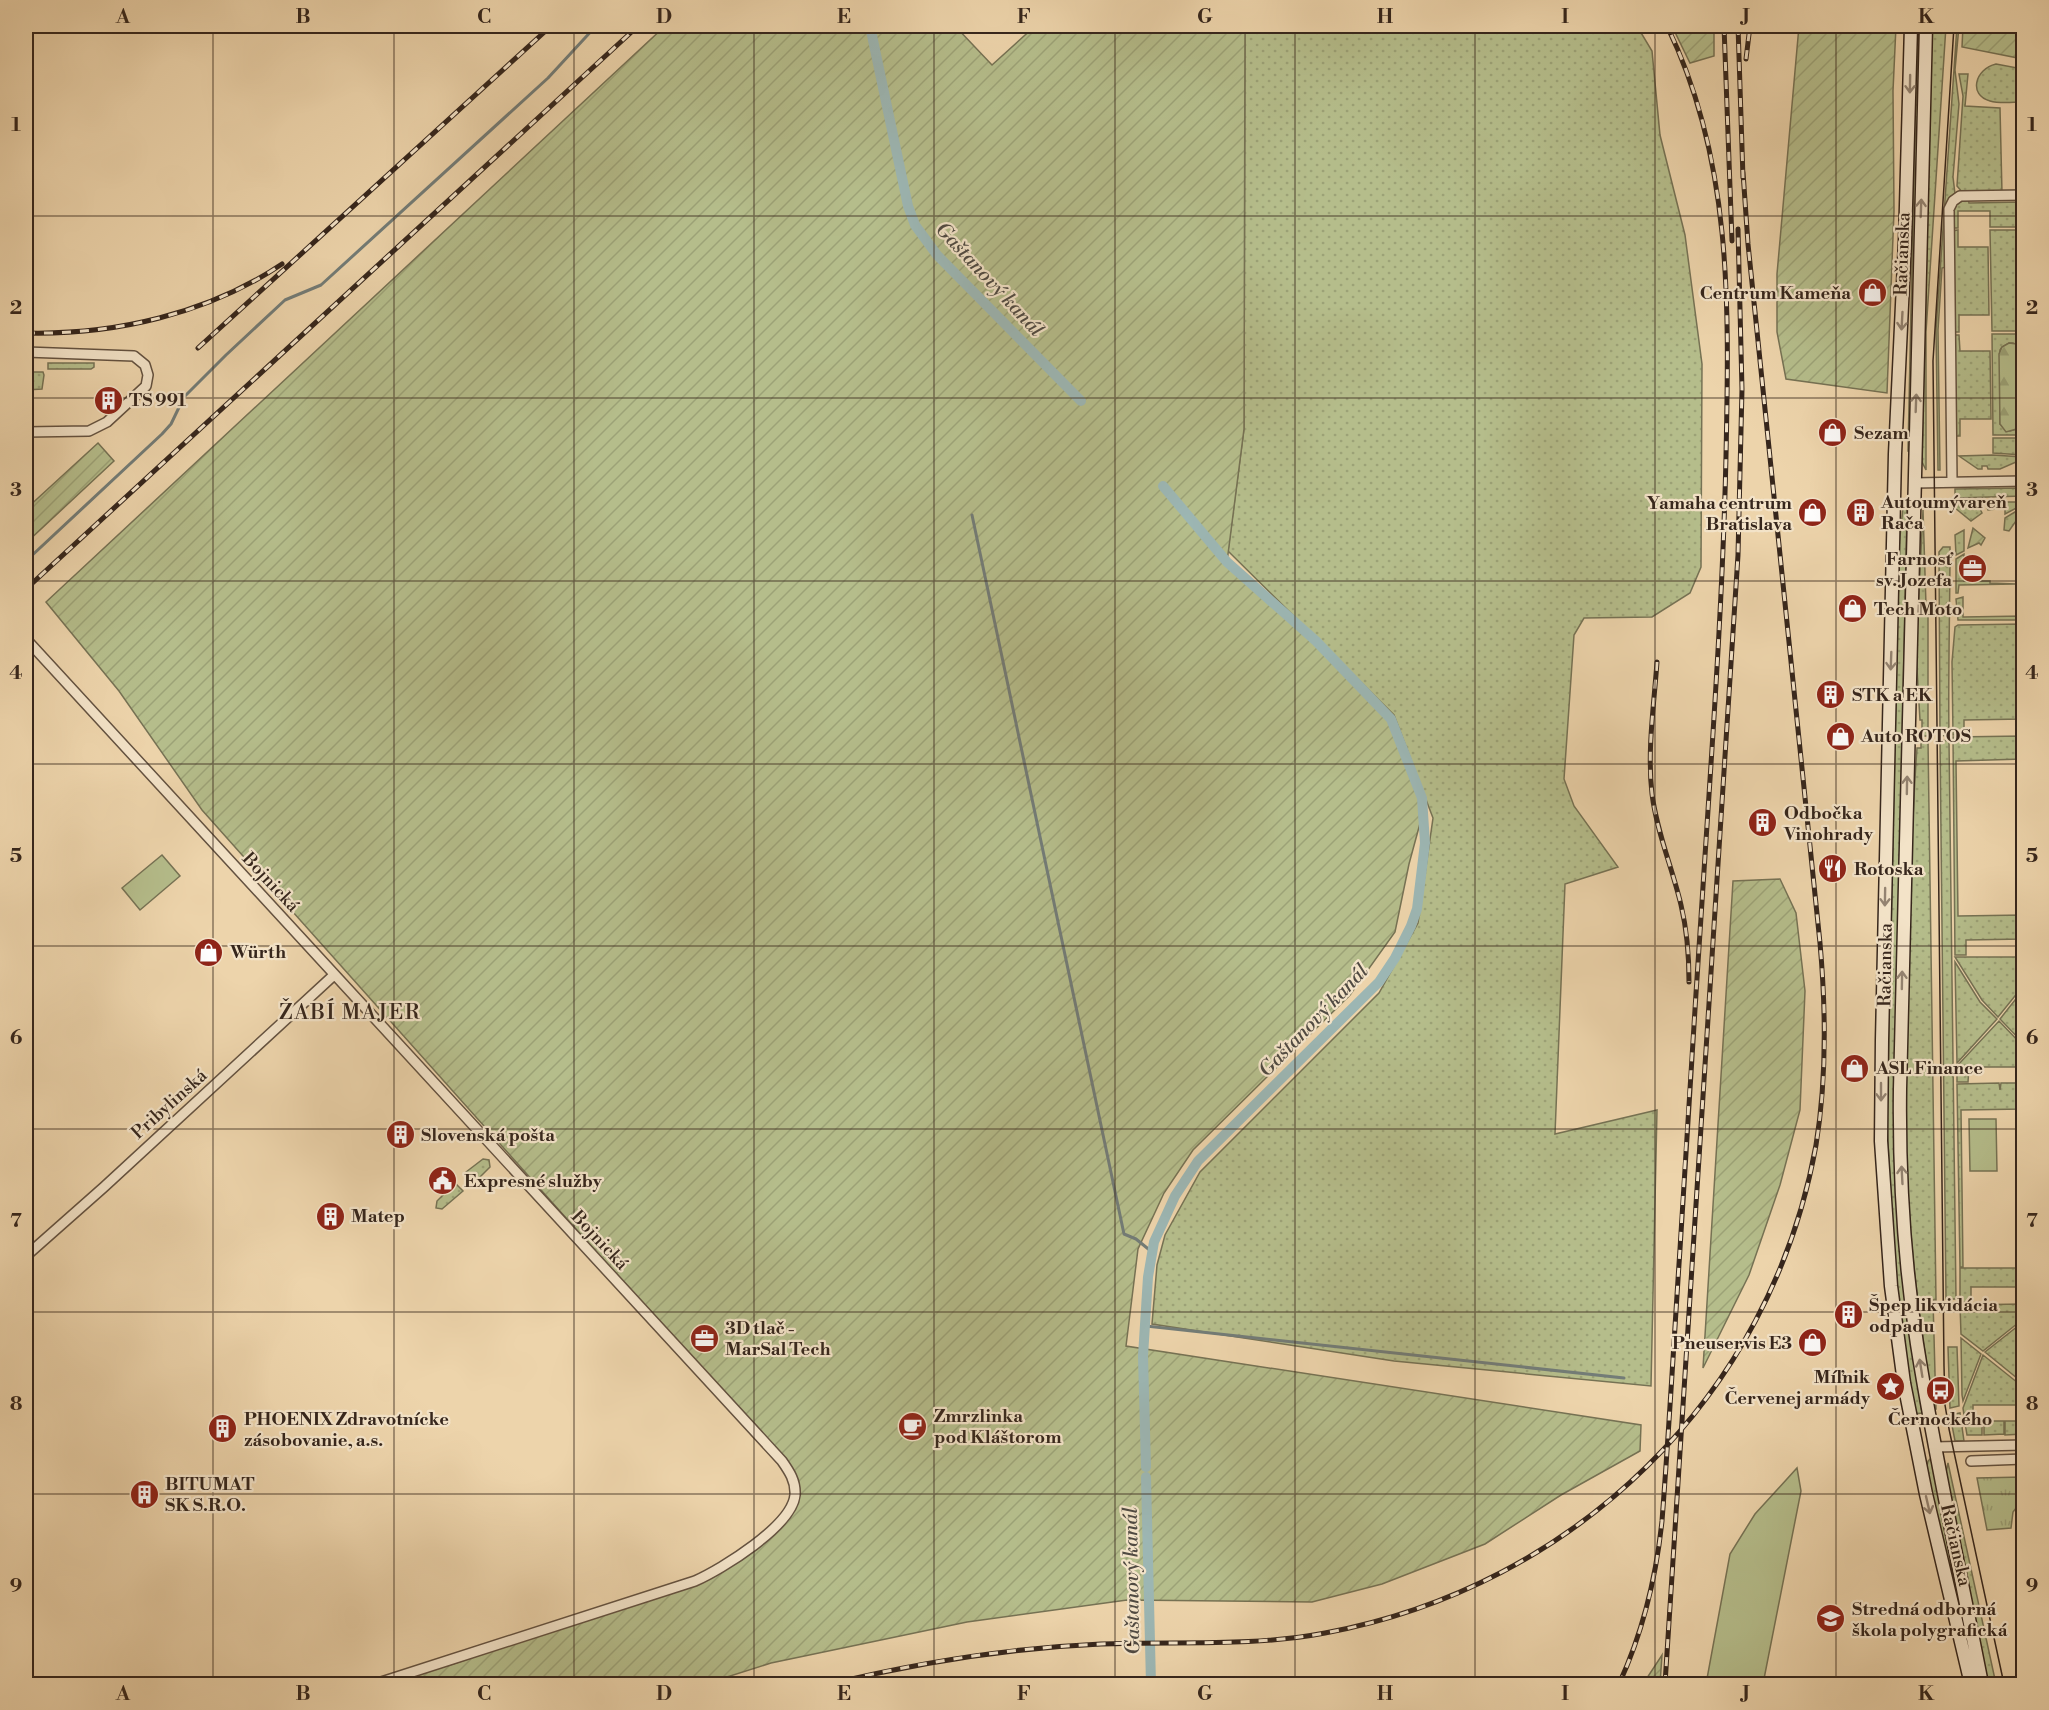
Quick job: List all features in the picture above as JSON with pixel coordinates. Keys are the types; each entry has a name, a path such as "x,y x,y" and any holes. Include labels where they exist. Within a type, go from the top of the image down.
{"main road":[{"name":"Račianska","path":"1911,26 1905,241 1895,454 1881,1141 1893,1310 1916,1448 1971,1684"},
{"name":"Račianska","path":"1926,26 1900,1115 1903,1209 1917,1342 1935,1447 1983,1684"},
{"path":"1895,454 1914,483 1895,506"},
{"path":"1916,1448 1935,1447"}],"street":[{"path":"1952,482 1949,212 1953,201 1960,196 2024,195"},
{"path":"26,352 134,356 142,361 147,370 148,380 143,389 107,422 89,431 26,432"},
{"path":"1914,483 2024,481"},
{"name":"Bojnická","path":"28,642 782,1461 791,1475 795,1497 789,1509 764,1537 737,1559 696,1581 375,1684"},
{"name":"Pribylinská","path":"26,1256 334,975"},
{"path":"1935,1447 2024,1445"},
{"path":"1971,1461 2024,1459"}],"green space":[{"path":"665,26 955,26 992,65 1035,26 1245,26 1244,429 1227,562 1316,641 1391,719 1425,805 1409,864 1395,932 1350,995 1193,1150 1164,1193 1138,1249 1126,1346 1641,1425 1640,1451 1561,1495 1485,1544 1382,1584 1312,1602 1127,1600 967,1622 771,1663 705,1684 384,1684 453,1664 718,1574 793,1508 790,1469 202,810 119,691 46,602"},
{"path":"1245,26 1637,26 1652,51 1660,135 1685,235 1702,364 1701,567 1690,593 1652,617 1584,618 1574,635 1564,779 1574,806 1618,867 1565,884 1555,1134 1657,1110 1651,1386 1394,1361 1152,1324 1157,1265 1165,1235 1200,1172 1379,993 1418,923 1433,818 1394,715 1228,551 1244,429"},
{"path":"1672,26 1714,26 1714,56 1690,63"},
{"path":"1799,26 1896,26 1893,91 1894,211 1887,393 1786,379 1777,332 1777,274"},
{"path":"1917,26 1920,26 1910,451 1908,451"},
{"path":"1932,26 1946,26 1926,332 1926,470 1922,462"},
{"path":"1957,26 1959,26 1955,70 1959,104 1953,177 1955,194 1946,267 1942,268 1938,330 1940,470 1938,470 1936,330"},
{"path":"1963,26 2023,26 2023,59 1962,47"},
{"path":"1996,64 2023,69 2023,102 1994,102 1983,98 1979,93 1977,82 1979,76"},
{"path":"1959,74 1968,74 1965,106 2000,108 2002,193 1963,193 1957,186 1963,96"},
{"path":"1968,198 1969,203 2023,202 2023,227 1990,227 1990,211 1958,211 1958,228 1952,228 1955,206"},
{"path":"1958,230 1958,247 1988,247 1989,315 1959,315 1959,332 1953,332 1952,231"},
{"path":"1990,230 2023,230 2023,331 1992,331"},
{"path":"1992,334 2023,334 2023,424 2023,435 1993,435","holes":["2009,343 2013,343 2022,350 2023,424 2020,428 2010,431 2000,424 2000,350"]},
{"path":"1953,335 1959,335 1960,351 1990,351 1991,419 1960,419 1960,436 1955,436"},
{"path":"2009,343 2017,344 2022,350 2023,424 2020,428 2006,432 2000,424 1999,354 2002,347"},
{"path":"48,363 94,363 94,367 91,369 48,369"},
{"path":"26,372 43,372 42,389 26,390"},
{"path":"1993,438 2023,438 2023,455 1993,453"},
{"path":"98,443 114,461 26,543 26,509"},
{"path":"1959,456 2023,457 2023,459 2000,469 1988,469 1987,466 1982,466 1982,469 1978,469"},
{"path":"2023,488 2023,496 1955,498 1955,489"},
{"path":"1977,502 1982,513 1971,521 1955,508 1956,503"},
{"path":"1985,502 2023,502 2024,504 2005,514 2005,508 1988,510"},
{"path":"2023,507 2023,511 2009,531 2004,530 2005,518"},
{"path":"1903,508 1907,509 1894,1124 1895,1176 1908,1319 1922,1413 1915,1414 1895,1271 1887,1124 1899,546"},
{"path":"1923,510 1926,605 1928,606 1928,736 1922,736 1916,652"},
{"path":"1973,528 1985,538 1981,545 1979,543 1968,548"},
{"path":"1964,530 1964,551 1956,555 1955,535"},
{"path":"1943,547 1950,547 1949,735 1940,736 1939,552"},
{"path":"1964,554 1964,581 2016,584 1959,585 1958,593 1956,593 1956,559"},
{"path":"1963,597 1963,617 2023,616 2023,620 1958,620 1956,599"},
{"path":"2023,624 2023,719 1964,720 1964,735 1953,735 1952,662 1955,627 1958,625"},
{"path":"2023,736 2023,759 1956,761 1958,916 2023,915 2023,939 1966,940 1966,955 1955,955 1953,737"},
{"path":"1928,740 1936,1409 1934,1409 1928,1374 1914,1270 1905,1129 1911,852 1915,774 1917,748 1921,748 1921,741"},
{"path":"1940,740 1949,741 1956,1299 1946,1299"},
{"path":"162,855 180,876 140,910 122,888"},
{"path":"1780,879 1796,913 1805,991 1800,1110 1780,1185 1749,1275 1703,1368 1733,881"},
{"path":"1955,957 2023,957 2023,986 1998,1017 1982,1000"},
{"path":"1955,962 1980,1002 1997,1019 1957,1063"},
{"path":"2023,990 2023,1043 2000,1019"},
{"path":"1999,1021 2023,1046 2023,1067 1969,1067 1968,1082 1957,1082 1957,1066"},
{"path":"1999,1083 2000,1090 2001,1083 2023,1083 2023,1109 1961,1110 1963,1267 1960,1267 1957,1084"},
{"path":"1969,1119 1996,1119 1997,1171 1970,1171"},
{"path":"483,1159 489,1160 490,1167 475,1182 466,1172"},
{"path":"455,1183 463,1191 442,1209 436,1208 437,1201"},
{"path":"1960,1268 2023,1268 2023,1287 1971,1287 1971,1302 1960,1302"},
{"path":"2023,1304 2023,1319 1983,1351 1961,1334 1960,1305"},
{"path":"2023,1322 2023,1383 1985,1352"},
{"path":"1961,1338 1981,1354 1963,1401 1962,1395"},
{"path":"1948,1347 1957,1347 1959,1406 1950,1408"},
{"path":"1983,1355 2023,1387 2023,1405 1973,1405 1973,1420 1964,1415 1963,1408"},
{"path":"1960,1413 1964,1441 1955,1441 1950,1415"},
{"path":"1964,1417 1973,1422 1982,1422 1982,1435 1967,1435"},
{"path":"1984,1421 2004,1421 2004,1434 1984,1435"},
{"path":"2005,1421 2023,1421 2023,1434 2005,1435"},
{"path":"1931,1458 1968,1645 1926,1471"},
{"path":"1948,1463 1996,1684 1988,1684 1946,1479"},
{"path":"1797,1468 1801,1491 1763,1684 1706,1684 1730,1554 1755,1514"},
{"path":"2023,1477 2023,1499 2013,1512 2011,1528 1987,1530 1977,1478"},
{"path":"1662,1655 1660,1684 1643,1684"}],"waterway":[{"path":"26,561 162,434 171,424 184,397 226,355 285,300 321,285 548,78 596,26"},
{"name":"Gaštanový kanál","path":"870,26 908,206 915,225 937,255 1081,401"},
{"name":"Gaštanový kanál","path":"1146,1467 1143,1356 1148,1277 1154,1242 1175,1196 1198,1161 1379,982 1395,958 1417,909 1425,843 1422,798 1391,719 1316,641 1227,562 1163,486"},
{"path":"972,515 1124,1234 1136,1239 1152,1252"},
{"path":"1146,1326 1624,1378"},
{"name":"Gaštanový kanál","path":"1146,1477 1151,1684"}],"tram line":[{"path":"1954,26 1933,361 1945,1405 2004,1684"}],"railway":[{"path":"198,348 551,26"},
{"path":"26,589 638,26"},
{"path":"1619,1684 1642,1625 1656,1563 1662,1521 1714,715 1725,508 1727,345 1722,236 1715,182 1704,129 1689,77 1667,26"},
{"path":"1724,26 1732,241"},
{"path":"1738,26 1743,178"},
{"path":"1746,59 1750,26"},
{"path":"830,1684 931,1663 1032,1649 1101,1644 1241,1642 1297,1637 1325,1633 1416,1609 1500,1573 1578,1525 1647,1466 1707,1398 1755,1321 1792,1236 1816,1145 1824,1070 1824,1019 1820,943 1748,244 1743,172"},
{"path":"1665,1684 1738,555 1742,389 1738,229"},
{"path":"26,333 93,330 159,318 223,296 282,264"},
{"path":"1657,662 1651,745 1652,794 1657,822 1683,914 1689,982"}],"place":[{"name":"Centrum Kameňa","path":"1872,293"},
{"name":"TS 991","path":"108,400"},
{"name":"Sezam","path":"1833,433"},
{"name":"Autoumývareň Rača","path":"1860,512"},
{"name":"Yamaha centrum Bratislava","path":"1813,513"},
{"name":"Farnosť sv. Jozefa","path":"1973,569"},
{"name":"Tech Moto","path":"1853,609"},
{"name":"STK a EK","path":"1831,695"},
{"name":"Auto ROTOS","path":"1840,736"},
{"name":"Odbočka Vinohrady","path":"1763,823"},
{"name":"Rotoska","path":"1833,869"},
{"name":"Würth","path":"209,952"},
{"name":"ASL Finance","path":"1855,1068"},
{"name":"Slovenská pošta","path":"400,1135"},
{"name":"Expresné služby","path":"443,1181"},
{"name":"Matep","path":"330,1216"},
{"name":"Špep likvidácia odpadu","path":"1848,1315"},
{"name":"3D tlač - MarSal Tech","path":"704,1338"},
{"name":"Pneuservis E3","path":"1813,1343"},
{"name":"Míľnik Červenej armády","path":"1891,1387"},
{"name":"Černockého","path":"1940,1390"},
{"name":"Zmrzlinka pod Kláštorom","path":"913,1426"},
{"name":"PHOENIX Zdravotnícke zásobovanie, a.s.","path":"223,1429"},
{"name":"BITUMAT SK S.R.O.","path":"144,1494"},
{"name":"Stredná odborná škola polygrafická","path":"1831,1619"}],"district":[{"name":"ŽABÍ MAJER","path":"350,1012"}]}
